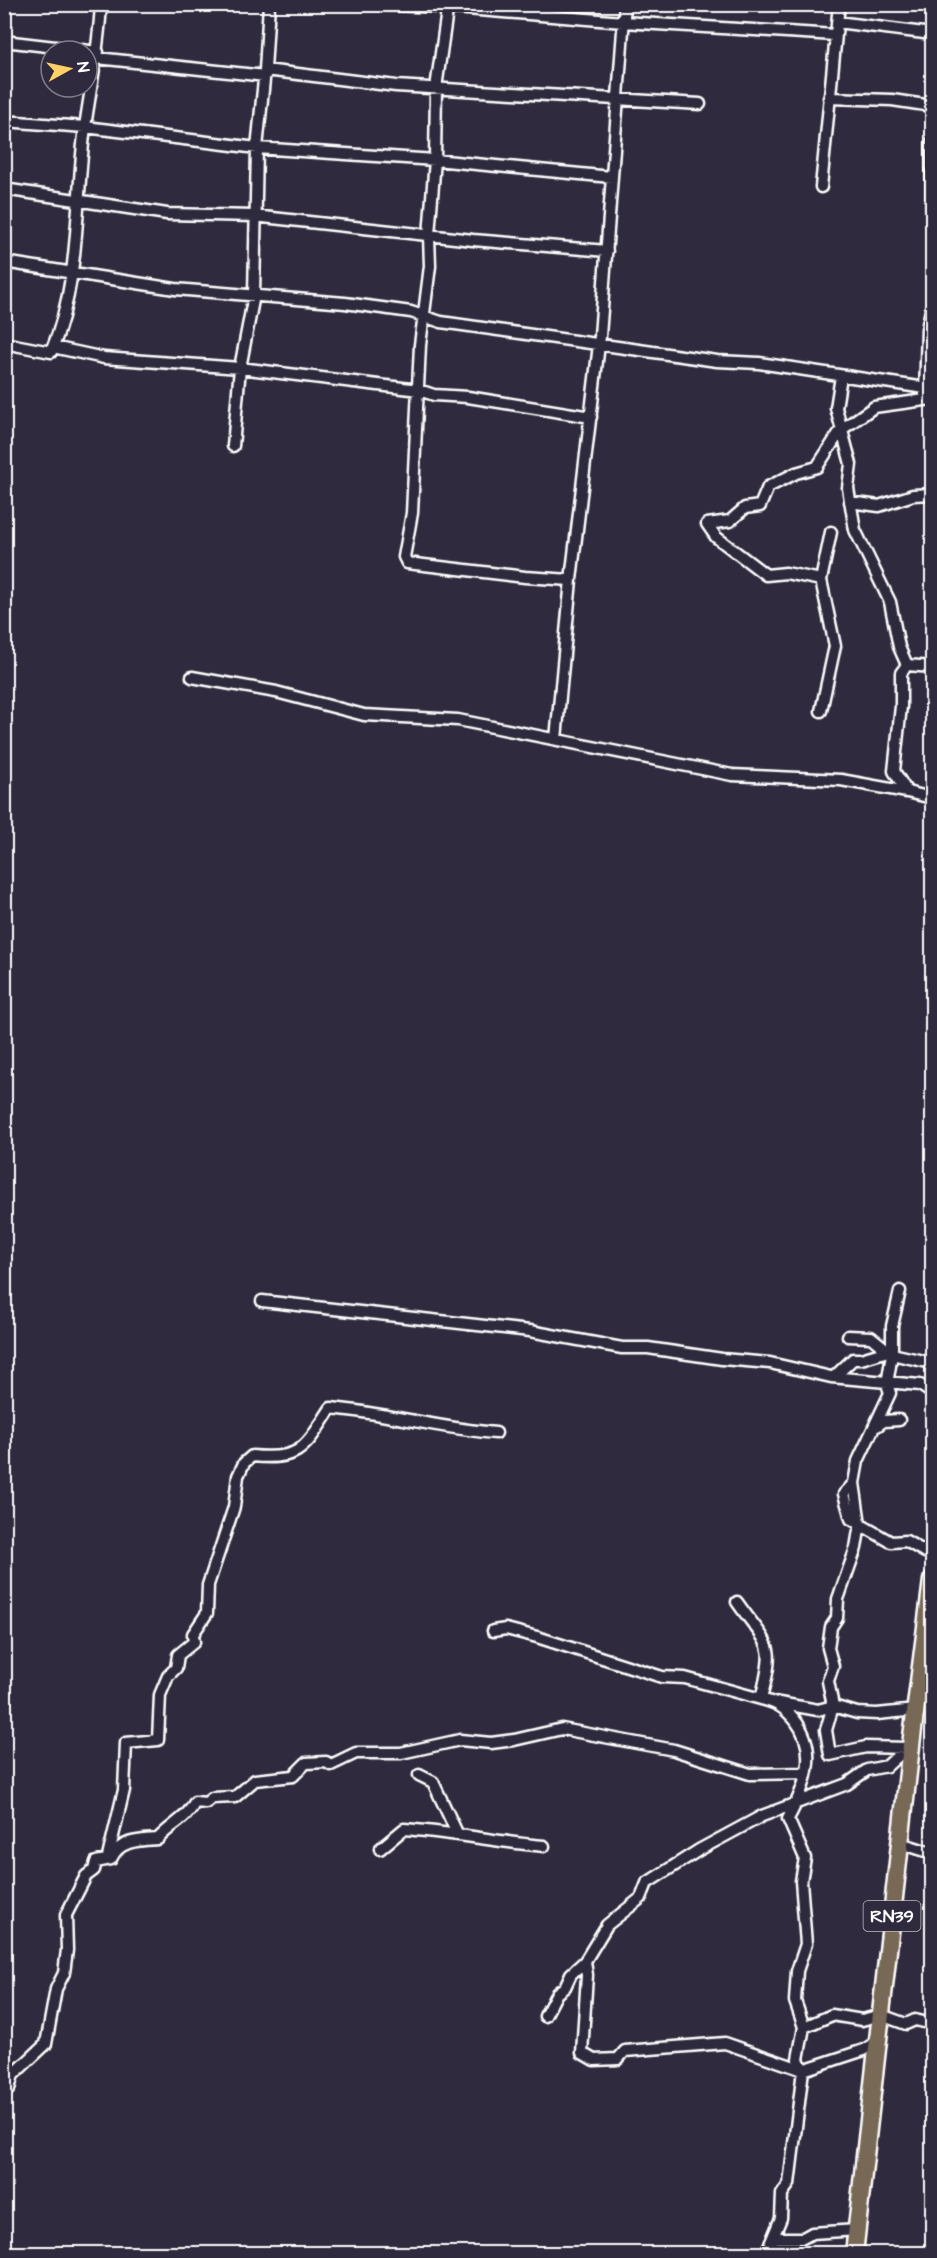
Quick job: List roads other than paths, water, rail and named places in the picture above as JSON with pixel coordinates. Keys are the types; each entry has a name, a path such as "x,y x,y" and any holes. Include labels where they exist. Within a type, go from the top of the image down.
{"highway":[{"name":"RN39","path":"854,2253 910,1743 916,1710 926,1685 933,1580"}],"street":[{"path":"98,39 101,4"},
{"path":"233,446 240,368 254,295 258,216 257,148 269,4"},
{"path":"364,4 448,6 623,22 835,35"},
{"path":"556,739 571,579 599,344 625,4"},
{"path":"821,186 839,4"},
{"path":"448,6 436,88 435,160 429,235 430,266 423,317 412,513 404,557 407,562 525,578 571,579"},
{"path":"837,22 933,34"},
{"path":"4,41 39,46"},
{"path":"99,55 436,88 700,104"},
{"path":"829,98 892,100 933,106"},
{"path":"4,343 51,352 61,329 71,274 90,99"},
{"path":"4,121 85,127 257,148 435,160 611,177"},
{"path":"933,142 933,214"},
{"path":"4,189 167,214 258,216 429,235 607,251"},
{"path":"4,262 175,289 345,303 411,312 447,323 717,361 759,363 841,376 927,395"},
{"path":"927,395 927,329 933,305"},
{"path":"52,347 104,358 240,368 419,390 434,395 468,397 591,417"},
{"path":"841,376 836,408 851,464 848,488 855,530 890,602 899,647 907,665"},
{"path":"821,580 786,573 766,575 716,537 706,524 730,521 745,508 760,506 768,487 796,473 818,467 841,430 874,407 927,395"},
{"path":"850,502 879,506 913,495 933,494"},
{"path":"821,711 835,646 821,580 831,532"},
{"path":"907,665 933,666"},
{"path":"907,665 901,673 901,706 894,771 907,792"},
{"path":"192,677 276,692 364,715 429,716 732,775 841,780 933,798"},
{"path":"900,1291 887,1350 887,1384 890,1393 877,1426 858,1461 854,1483 860,1524 856,1548 838,1599 837,1618 831,1627 828,1648 833,1666 828,1681 833,1706 826,1730 830,1755 866,1747 910,1743"},
{"path":"262,1301 530,1331 622,1348 648,1348 722,1359 770,1363 834,1377 887,1384 920,1385 933,1393"},
{"path":"848,1336 871,1337 887,1350 933,1363"},
{"path":"834,1377 853,1359 861,1359 887,1350"},
{"path":"107,1861 124,1790 126,1743 158,1740 160,1695 168,1676 176,1668 178,1655 194,1642 194,1634 207,1613 208,1585 234,1507 238,1476 244,1463 252,1456 276,1459 295,1453 307,1445 331,1408 365,1411 452,1430 496,1433"},
{"path":"877,1426 884,1421 899,1420"},
{"path":"860,1524 891,1542 906,1541 925,1552 933,1550"},
{"path":"737,1602 767,1642 771,1660 761,1699"},
{"path":"493,1631 506,1629 662,1677 685,1678 779,1703 818,1710 833,1706 857,1713 877,1714 916,1710"},
{"path":"766,2253 781,2217 782,2194 789,2184 792,2165 803,2070 798,2059 804,2027 795,2001 797,1971 806,1944 801,1881 805,1858 788,1819 796,1804 806,1773 810,1749 804,1732 779,1703"},
{"path":"4,2093 9,2089 13,2075 22,2064 41,2052 46,2044 56,1989 64,1973 67,1950 66,1915 86,1876 94,1870 96,1862 107,1861 132,1840 158,1839 166,1829 177,1824 191,1811 195,1802 206,1803 212,1798 236,1797 255,1780 293,1776 306,1763 326,1762 331,1765 356,1753 401,1753 460,1740 491,1743 536,1737 562,1729 674,1750 750,1774 806,1773"},
{"path":"545,2016 557,1993 565,1988 571,1974 585,1960 608,1925 641,1898 647,1883 699,1850 762,1816 857,1780 867,1770 887,1766 910,1743"},
{"path":"419,1775 433,1782 457,1833"},
{"path":"380,1849 404,1829 444,1835 457,1833 508,1843 544,1846"},
{"path":"900,1843 933,1853"},
{"path":"585,1960 587,1975 582,2053 594,2060 618,2059 625,2052 724,2043 803,2070 864,2050 878,2041"},
{"path":"804,2027 832,2015 862,2020 881,2015 906,2024 915,2020 933,2024"},
{"path":"774,2238 803,2238 812,2233 857,2230"}]}
